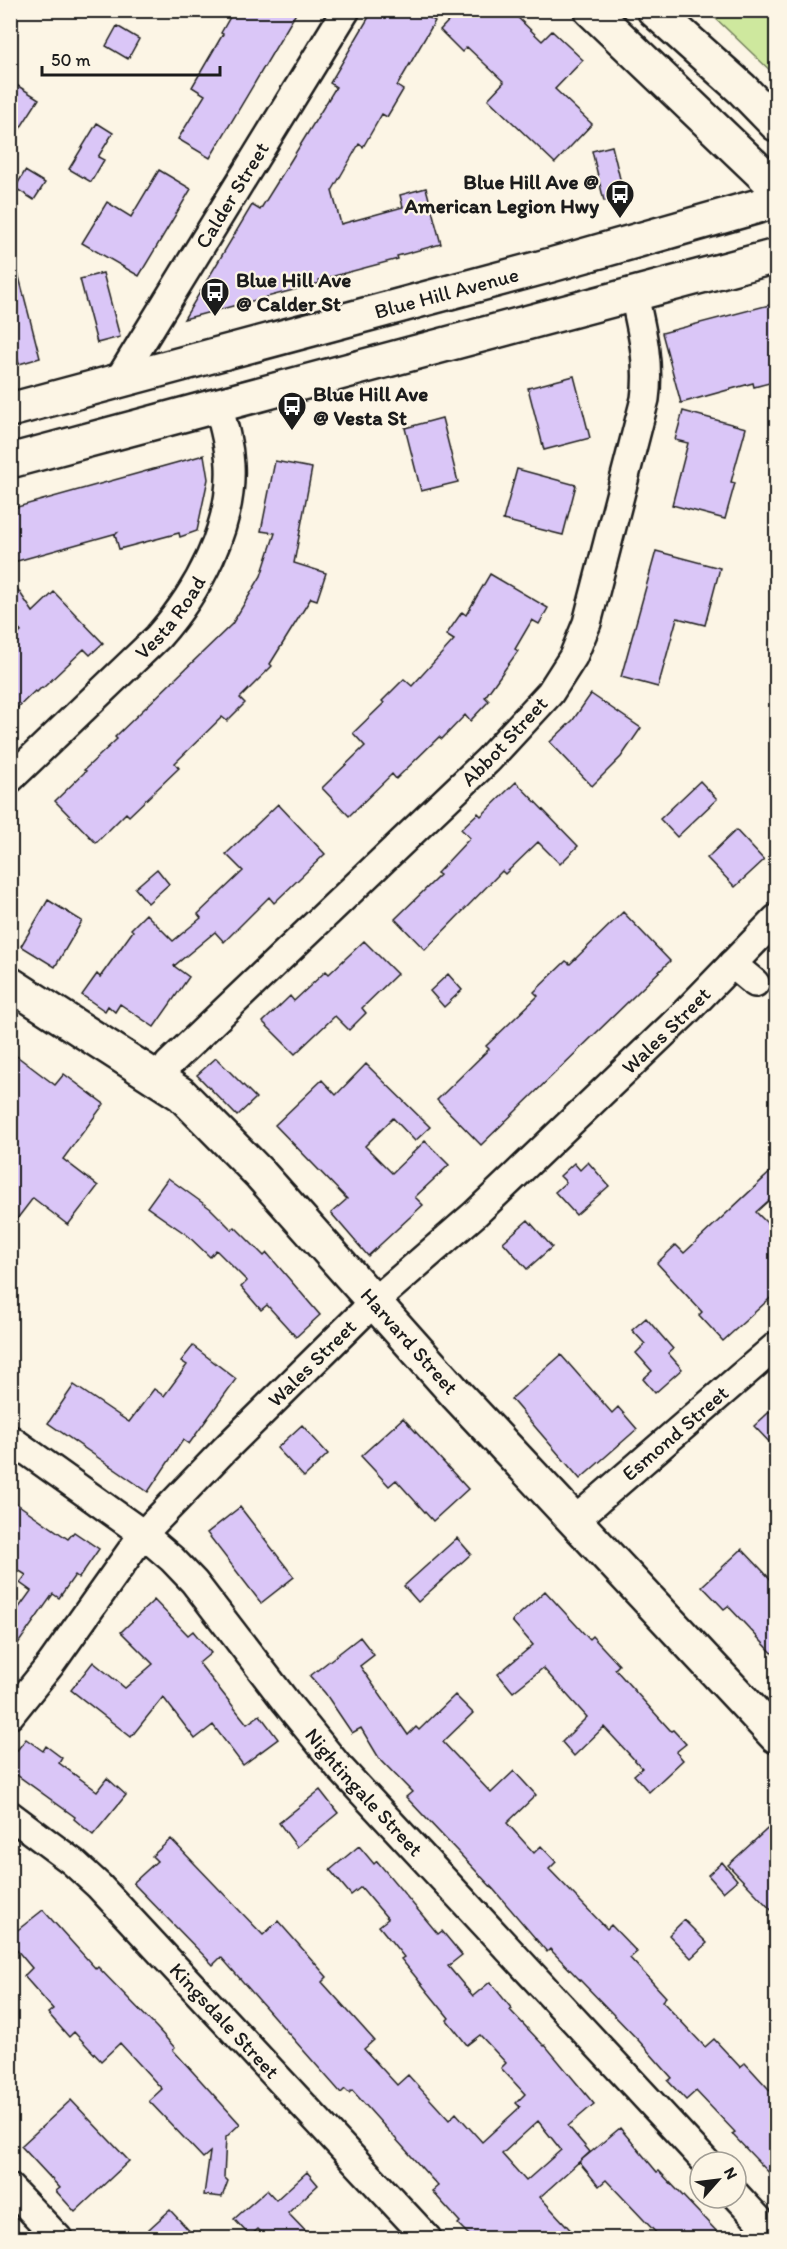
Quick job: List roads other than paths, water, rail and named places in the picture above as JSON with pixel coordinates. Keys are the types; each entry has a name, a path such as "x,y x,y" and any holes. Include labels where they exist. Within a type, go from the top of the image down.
{"main road":[{"path":"591,10 777,187"},
{"path":"654,10 742,89 777,124"},
{"name":"Blue Hill Avenue","path":"10,410 551,265 777,201"},
{"path":"10,461 777,256"},
{"name":"Harvard Street","path":"10,984 181,1094 261,1175 574,1521 777,1736"}],"street":[{"name":"Calder Street","path":"118,381 346,10"},
{"name":"Abbot Street","path":"160,1080 169,1064 488,760 550,693 573,657 594,598 645,399 648,381 646,346 634,295"},
{"name":"Vesta Road","path":"10,779 158,637 192,594 207,565 219,532 230,486 228,446 218,406"},
{"name":"Wales Street","path":"10,1715 51,1664 143,1534 224,1450 375,1301 474,1214 683,1015 777,919"},
{"path":"732,964 755,983"},
{"name":"Esmond Street","path":"574,1521 777,1346"},
{"name":"Nightingale Street","path":"10,1439 143,1534 172,1559 194,1582 338,1766 695,2150"},
{"name":"Kingsdale Street","path":"10,1815 73,1862 99,1887 427,2238"},
{"path":"10,2188 58,2238"},
{"path":"748,2208 777,2238"}],"place":[{"name":"Blue Hill Ave @ American Legion Hwy","path":"620,220"},
{"name":"Blue Hill Ave @ Calder St","path":"215,318"},
{"name":"Blue Hill Ave @ Vesta St","path":"292,432"}]}
